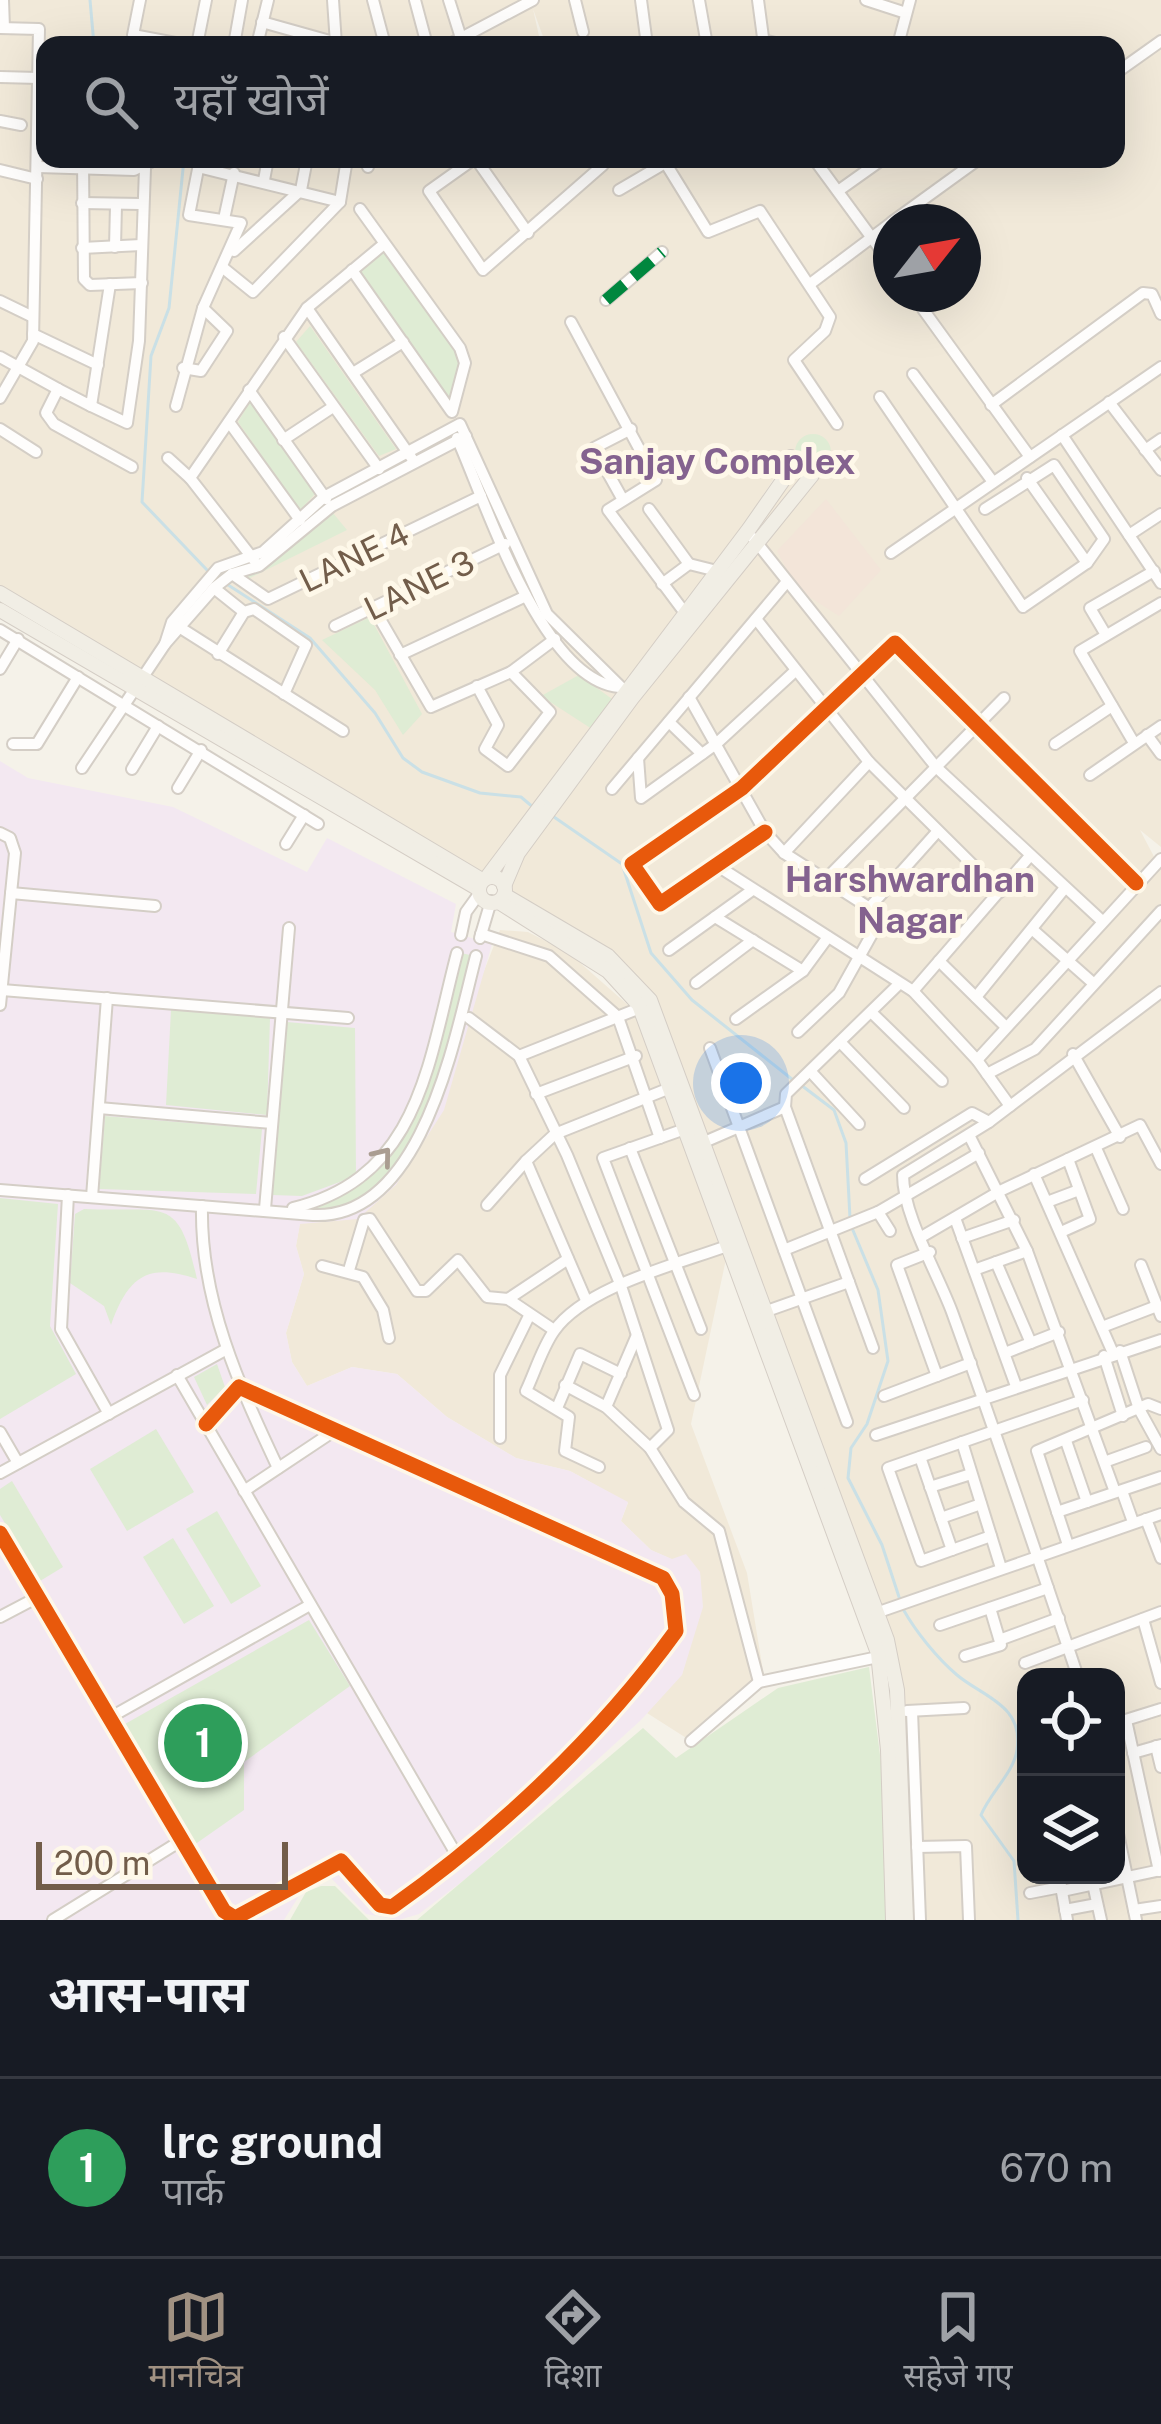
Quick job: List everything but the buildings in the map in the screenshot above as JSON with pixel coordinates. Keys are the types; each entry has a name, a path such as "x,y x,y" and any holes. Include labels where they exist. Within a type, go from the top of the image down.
{"main road":[{"path":"625,692 751,536 786,476 791,457"},
{"path":"491,890 534,820 717,571 812,475"},
{"path":"0,593 133,691"},
{"path":"0,610 133,691 491,890 631,974 650,1000 895,1672 905,1711 892,1920"},
{"path":"491,890 608,971 640,1008 878,1657 906,1920"}],"street":[{"path":"3,0 2,28 39,29 39,36"},
{"path":"140,0 134,34 143,36"},
{"path":"198,36 204,0"},
{"path":"236,36 242,0"},
{"path":"259,36 268,0"},
{"path":"333,0 335,36"},
{"path":"374,0 383,36"},
{"path":"415,0 425,36"},
{"path":"449,0 460,36"},
{"path":"465,36 533,0"},
{"path":"575,0 584,32"},
{"path":"641,0 646,36"},
{"path":"700,0 706,36"},
{"path":"758,0 763,36"},
{"path":"866,0 908,6 903,36"},
{"path":"262,22 309,36"},
{"path":"1125,67 1161,41"},
{"path":"0,76 36,78"},
{"path":"0,121 21,125"},
{"path":"0,398 20,368 32,334 37,168"},
{"path":"0,170 37,173 63,168"},
{"path":"83,168 83,279 90,285 142,283"},
{"path":"0,357 127,423 142,283 135,168"},
{"path":"176,406 203,308 241,223 189,215 197,168"},
{"path":"218,168 340,202"},
{"path":"264,180 266,168"},
{"path":"225,261 301,190 305,168"},
{"path":"225,261 253,292 340,202 345,168"},
{"path":"462,168 429,190 483,270 600,168"},
{"path":"481,168 528,233"},
{"path":"619,190 652,168"},
{"path":"665,168 708,232 760,212 810,284 830,316 825,331 794,360 837,424"},
{"path":"810,284 872,237 821,168"},
{"path":"838,191 870,168"},
{"path":"918,204 967,168"},
{"path":"224,219 234,172"},
{"path":"82,203 141,204"},
{"path":"115,247 116,205"},
{"path":"360,209 464,357 452,412"},
{"path":"190,478 307,308 384,244"},
{"path":"82,248 142,245"},
{"path":"606,300 662,252"},
{"path":"352,270 452,412 481,496 559,631 625,692"},
{"path":"91,406 110,284"},
{"path":"991,405 1143,293 1152,294 1161,314"},
{"path":"0,301 33,317"},
{"path":"183,368 200,371 227,331 203,308"},
{"path":"307,308 413,459"},
{"path":"925,312 1030,458"},
{"path":"572,322 656,480 608,510 685,613"},
{"path":"32,334 98,365"},
{"path":"284,337 379,469"},
{"path":"353,373 403,342"},
{"path":"891,553 1161,367"},
{"path":"913,374 993,482"},
{"path":"58,389 46,413 54,424 132,467"},
{"path":"249,390 328,502"},
{"path":"880,397 1023,607 1087,563 1104,539 1051,464 985,509"},
{"path":"1109,402 1161,470"},
{"path":"283,440 333,407"},
{"path":"229,422 300,520"},
{"path":"0,429 36,452"},
{"path":"623,500 594,448 631,429"},
{"path":"82,768 177,625 219,578 256,562 328,502 459,432"},
{"path":"459,432 509,543 526,596 553,644 608,686 625,692"},
{"path":"1062,435 1161,583"},
{"path":"1145,450 1161,439"},
{"path":"168,458 190,478 256,562"},
{"path":"256,562 300,520 379,469 413,459"},
{"path":"1027,478 1087,563"},
{"name":"LANE 4","path":"219,578 268,599 481,496"},
{"path":"649,509 689,564 717,571"},
{"path":"1129,535 1161,514"},
{"path":"751,536 936,767 1101,920"},
{"name":"LANE 3","path":"335,626 509,543"},
{"path":"662,584 689,564"},
{"path":"1106,635 1090,608 1154,571"},
{"path":"219,578 244,612"},
{"path":"612,789 785,584"},
{"path":"400,655 526,596"},
{"path":"1134,743 1080,651 1161,603"},
{"path":"373,607 431,707 511,672 553,644 559,631"},
{"path":"218,654 244,612 254,609 306,645 284,694"},
{"path":"756,619 869,762 1000,892"},
{"path":"177,625 343,731"},
{"path":"0,630 78,676 133,691 158,726 318,824"},
{"path":"0,669 18,639"},
{"path":"765,832 660,904 632,864 742,788 895,643 1136,884"},
{"path":"477,686 498,725 485,749 508,766 550,712 511,672"},
{"path":"638,758 641,798 716,744 794,672"},
{"path":"13,743 38,744 78,676"},
{"path":"689,697 765,832 784,854 882,916 861,961 839,993 798,1032"},
{"path":"825,880 1004,698"},
{"path":"1054,744 1112,706"},
{"path":"669,722 702,754"},
{"path":"132,769 158,726"},
{"path":"1090,775 1161,726"},
{"path":"1147,735 1161,754"},
{"path":"178,788 200,750"},
{"path":"784,854 869,762"},
{"path":"286,844 304,815"},
{"path":"868,908 937,832"},
{"path":"0,833 10,838 15,853 4,918 0,1005"},
{"path":"913,991 1029,857"},
{"path":"977,1060 1161,859"},
{"path":"716,866 913,991 977,1060 1010,1106"},
{"path":"976,997 1064,889"},
{"path":"461,935 466,912 491,890"},
{"path":"491,890 480,937 549,956 618,1017 636,1056 660,1138"},
{"path":"669,950 751,891"},
{"path":"11,893 155,906"},
{"path":"987,1074 1035,1049 1161,911"},
{"path":"716,917 803,971"},
{"path":"265,1209 289,928"},
{"path":"1033,930 1093,983"},
{"path":"736,1019 803,971 828,937"},
{"path":"696,983 753,940"},
{"path":"284,1210 337,1196 358,1184 398,1138 424,1076 457,953"},
{"path":"0,1190 328,1216 350,1210 373,1196 417,1142 445,1074 476,956"},
{"path":"939,961 1006,1027"},
{"path":"702,1143 786,1101 898,984"},
{"path":"2,989 347,1018"},
{"path":"1075,1668 984,1397 930,1252 903,1198 903,1175 988,1122 1072,1054 1161,992"},
{"path":"92,1197 107,998"},
{"path":"518,1056 640,1008"},
{"path":"872,1013 942,1081"},
{"path":"469,1018 518,1056 594,1219 668,1430 650,1448"},
{"path":"842,1044 904,1108"},
{"path":"710,1048 847,1422"},
{"path":"1072,1054 1120,1137"},
{"path":"536,1094 636,1056"},
{"path":"810,1073 859,1124"},
{"path":"487,1205 555,1134 670,1088"},
{"path":"786,1101 872,1348"},
{"path":"99,1108 272,1123"},
{"path":"865,1179 973,1112 988,1122"},
{"path":"922,1236 1000,1191 1140,1125 1156,1140 1161,1164"},
{"path":"685,1129 603,1158 694,1395"},
{"path":"969,1135 1014,1220 1119,1492 1161,1558"},
{"path":"630,1148 701,1329"},
{"path":"1096,1148 1123,1209"},
{"path":"784,1250 878,1212 980,1153"},
{"path":"1060,1232 1090,1219 1068,1159"},
{"path":"526,1161 586,1300"},
{"path":"1034,1174 1161,1449"},
{"path":"1047,1202 1079,1190"},
{"path":"68,1195 61,1329 109,1414"},
{"path":"202,1206 202,1243 225,1350 278,1468"},
{"path":"594,1219 622,1208"},
{"path":"878,1212 890,1232"},
{"path":"955,1218 1016,1386"},
{"path":"349,1270 364,1220 370,1219 417,1291 426,1291 458,1260 487,1297 508,1299 554,1330"},
{"path":"962,1238 1014,1220"},
{"path":"598,1467 563,1450 569,1417 526,1390 554,1330 609,1285 649,1277 727,1246"},
{"path":"974,1270 1027,1251"},
{"path":"930,1252 897,1265 937,1376"},
{"path":"508,1299 568,1258"},
{"path":"996,1262 1031,1343"},
{"path":"1102,1327 1159,1311 1141,1265"},
{"path":"322,1266 349,1270 373,1290 389,1338"},
{"path":"764,1312 849,1282"},
{"path":"500,1438 500,1375 529,1316"},
{"path":"1005,1353 1059,1332"},
{"path":"606,1408 638,1335"},
{"path":"876,1436 1161,1340"},
{"path":"0,1473 225,1350"},
{"path":"1113,1353 1124,1416"},
{"path":"557,1408 580,1354 620,1374"},
{"path":"884,1396 970,1363"},
{"path":"177,1375 459,1859"},
{"path":"566,1385 606,1408 650,1448 684,1502 719,1531 759,1682"},
{"path":"206,1424 239,1387"},
{"path":"0,1533 178,1842 224,1911 235,1918 331,1862 341,1861 380,1905 392,1907 459,1859 638,1684 676,1630 672,1594 663,1579 239,1387"},
{"path":"991,1536 921,1561 888,1468 1083,1400"},
{"path":"1068,1545 1037,1451 1148,1404 1161,1409"},
{"path":"244,1491 334,1431"},
{"path":"0,1432 18,1463"},
{"path":"1066,1441 1087,1502"},
{"path":"962,1442 1000,1568"},
{"path":"1107,1461 1146,1447"},
{"path":"920,1457 952,1550"},
{"path":"930,1487 971,1474"},
{"path":"1058,1512 1161,1477"},
{"path":"941,1518 981,1504"},
{"path":"876,1613 1161,1514"},
{"path":"940,1625 1048,1588"},
{"path":"0,1617 38,1597"},
{"path":"109,1718 310,1605"},
{"path":"990,1608 1002,1639"},
{"path":"1025,1664 1067,1644 1161,1612"},
{"path":"965,1656 997,1647 1002,1639 1059,1618"},
{"path":"1143,1618 1157,1654 1161,1683"},
{"path":"691,1741 759,1682 878,1657"},
{"path":"920,1920 905,1711 964,1708"},
{"path":"1125,1720 1161,1709"},
{"path":"1125,1732 1157,1839 1160,1871 1127,1876"},
{"path":"1133,1753 1159,1746 1161,1767"},
{"path":"53,1920 178,1842"},
{"path":"917,1847 966,1846 969,1920"},
{"path":"1125,1867 1135,1915 1161,1906"},
{"path":"1030,1892 1060,1884 1066,1915 1097,1904"},
{"path":"1093,1884 1101,1920"}],"shaded area":[{"path":"0,0 1161,0 1161,847 1140,830 1161,870 1161,1920 902,1920 894,1702 883,1648 646,1006 504,897 496,879 0,599","holes":["788,457 795,466 809,457 720,561"]},
{"path":"826,499 881,570 839,616 797,589 777,551"},
{"path":"0,761 28,778 173,807 307,872 327,838 456,904 451,932 492,944 444,1110 396,1185 358,1219 300,1224 296,1246 304,1274 286,1333 292,1362 307,1386 352,1367 397,1374 447,1417 516,1458 570,1471 628,1502 621,1521 651,1550 672,1559 686,1554 700,1572 703,1607 682,1675 641,1720 472,1874 419,1914 399,1920 366,1914 330,1877 304,1888 284,1920 0,1920"},
{"path":"500,930 528,932 569,953 637,1013 726,1259 691,1424 747,1573 764,1677 691,1741 647,1713 682,1674 702,1607 700,1572 651,1550 621,1521 628,1503 570,1471 516,1458 447,1417 397,1374 352,1367 307,1386 292,1362 286,1333 304,1274 296,1246 300,1223 417,1142"}],"green space":[{"path":"383,252 461,356 452,405 358,270"},
{"path":"310,326 396,449 379,456 296,342"},
{"path":"250,402 315,494 300,510 238,422"},
{"path":"813,434 826,439 831,452 826,465 813,470 800,465 795,452 800,439"},
{"path":"328,507 347,530 248,579 239,575"},
{"path":"370,617 422,714 403,735 375,690 322,640"},
{"path":"579,675 612,699 592,729 541,696"},
{"path":"461,953 470,955 452,1029 421,1120 399,1160 373,1191 340,1209 302,1209 343,1195 372,1176 405,1132 417,1112"},
{"path":"171,1010 270,1018 267,1115 166,1105"},
{"path":"287,1022 355,1028 356,1176 302,1196 272,1195"},
{"path":"105,1116 262,1129 256,1194 99,1189"},
{"path":"0,1198 58,1204 50,1326 76,1374 0,1419"},
{"path":"84,1209 164,1213 183,1232 197,1279 165,1272 142,1278 125,1295 111,1325 104,1306 70,1283 75,1214"},
{"path":"217,1364 225,1387 207,1405 194,1377"},
{"path":"156,1429 194,1492 127,1531 90,1469"},
{"path":"12,1481 63,1567 40,1581 0,1515 0,1489"},
{"path":"217,1511 261,1586 231,1604 186,1529"},
{"path":"173,1538 214,1606 184,1624 143,1557"},
{"path":"309,1620 350,1686 244,1762 244,1810 194,1845 125,1724"},
{"path":"869,1667 883,1779 887,1920 417,1920 643,1728 676,1758 778,1688"},
{"path":"335,1886 369,1920 290,1920 306,1892"}],"waterway":[{"path":"90,0 93,36"},
{"path":"183,168 169,308 151,356 142,502 207,570"},
{"path":"225,583 310,638 375,713 403,758 422,772 480,793 521,797 534,808"},
{"path":"554,817 622,864 651,953 692,1000 793,1080"},
{"path":"801,1085 834,1110 846,1143 850,1218"},
{"path":"852,1228 878,1290 888,1361 867,1424 851,1448 848,1478 882,1545 900,1600"},
{"path":"903,1609 942,1661 999,1704 1014,1722 1015,1758 981,1815 1014,1861 1018,1920"}],"marked path":[{"path":"606,300 662,252"}],"cycle path":[{"path":"765,832 660,904 632,864 742,788 895,643 1136,883"},
{"path":"0,1533 224,1911 235,1918 341,1861 380,1905 392,1907 470,1847 581,1745 676,1631 672,1594 663,1578 239,1387 206,1424"}],"place":[{"name":"lrc ground","path":"203,1743"}],"district":[{"name":"Sanjay Complex","path":"717,461"},
{"name":"Harshwardhan Nagar","path":"910,900"}]}
